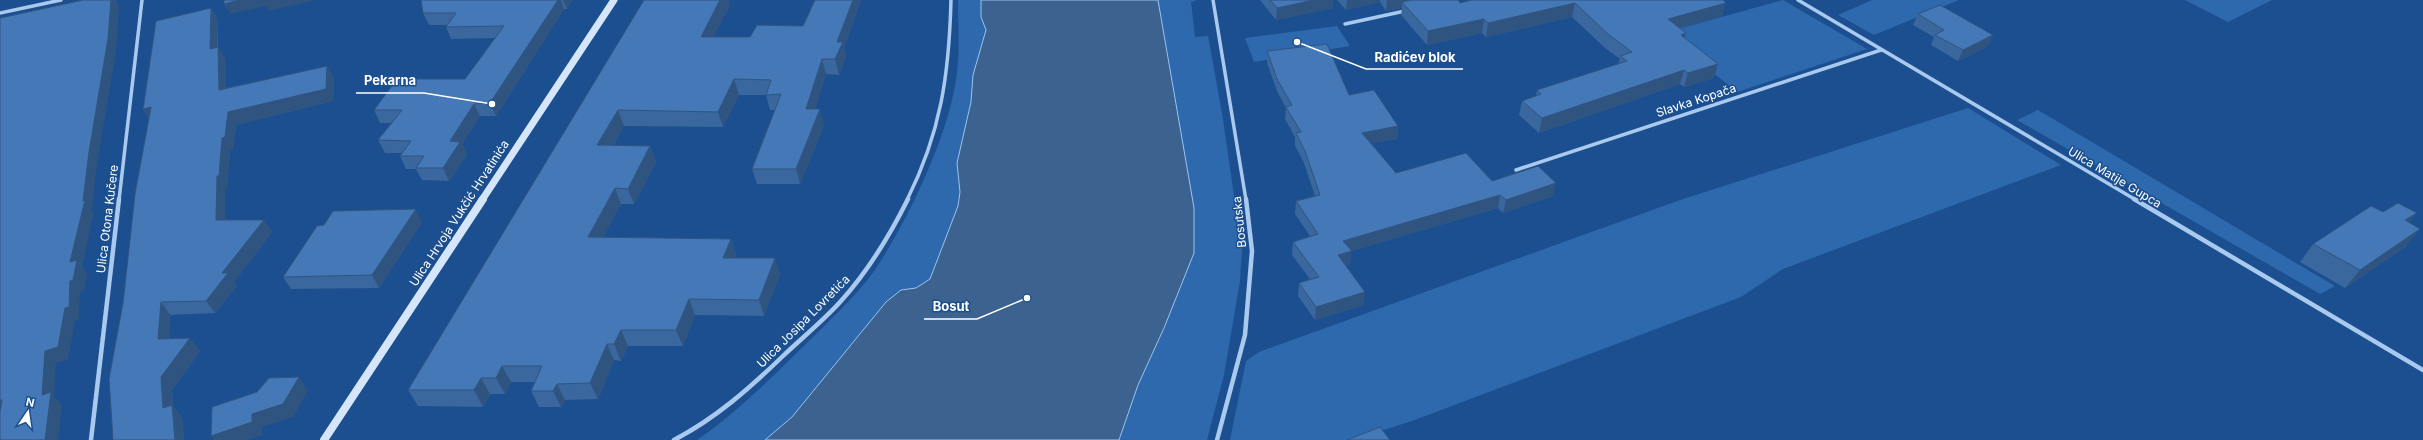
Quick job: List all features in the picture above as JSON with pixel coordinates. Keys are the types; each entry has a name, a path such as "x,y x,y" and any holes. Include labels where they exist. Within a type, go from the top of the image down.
{"main road":[{"name":"Ulica Hrvoja Vukčić Hrvatinića","path":"324,440 614,0"}],"street":[{"path":"0,13 61,0"},
{"name":"Ulica Otona Kučere","path":"91,440 142,0"},
{"name":"Ulica Josipa Lovretića","path":"674,440 698,429 762,376 848,294 876,256 897,219 922,168 936,123 948,75 951,0"},
{"name":"Bosutska","path":"1213,0 1244,177 1252,251 1245,335 1218,440"},
{"name":"Ulica Matije Gupca","path":"1798,0 2423,370"},
{"path":"1345,24 1413,10"},
{"name":"Slavka Kopača","path":"1516,170 1881,50"}],"shaded area":[{"path":"958,0 981,0 981,17 986,30 973,75 971,102 957,163 960,192 958,206 930,279 916,288 901,290 886,302 792,417 765,440 697,440 756,392 840,310 867,281 894,240 906,218 939,144 947,119 958,63"},
{"path":"981,0 1158,0 1194,208 1194,253 1164,328 1138,385 1119,440 765,440 792,417 886,302 901,290 916,288 930,279 958,206 960,192 957,163 971,102 973,75 986,30 981,17"},
{"path":"1158,0 1197,0 1191,2 1195,37 1208,36 1222,113 1242,250 1240,281 1224,375 1207,440 1119,440 1138,385 1164,328 1170,67"},
{"path":"1783,0 1867,49 1737,92 1664,33"},
{"path":"1872,0 1959,0 1874,35 1838,15"},
{"path":"2185,0 2272,0 2228,22"},
{"path":"1337,26 1350,46 1254,62 1245,38"},
{"path":"1968,108 2061,165 1783,269 1741,297 1412,421 1352,440 1230,440 1246,361 1259,352 1680,200"},
{"path":"2038,110 2335,286 2320,294 2017,120"}],"building":[{"path":"83,0 111,0 108,39 89,152 83,201 85,200 70,262 77,260 73,280 70,281 69,307 65,308 58,347 45,351 42,395 51,392 45,440 0,440 0,412 2,400 0,400 0,18"},
{"path":"224,0 240,0 224,4"},
{"path":"421,0 558,0 490,103 474,104 450,141 460,142 443,168 416,168 424,156 400,156 411,141 378,140 402,110 374,110 397,79 465,79 504,26 446,27 456,13 423,13"},
{"path":"644,0 720,0 701,37 750,37 757,25 803,26 815,0 853,0 837,42 843,42 835,59 822,59 806,109 820,109 796,169 752,169 781,94 766,95 771,80 734,79 718,112 618,110 597,145 650,146 628,189 615,188 588,237 731,239 723,258 775,258 759,300 689,299 676,330 621,330 614,344 607,344 590,383 557,384 553,391 531,391 542,366 502,366 496,378 481,378 474,390 408,390"},
{"path":"1270,0 1314,0 1277,8"},
{"path":"1412,0 1458,0 1460,3 1472,0 1723,0 1726,3 1668,19 1686,33 1681,35 1718,64 1688,73 1684,70 1542,118 1522,101 1541,94 1537,90 1627,61 1620,56 1632,52 1608,34 1575,3 1488,23 1484,19 1428,31 1402,2"},
{"path":"1940,5 1993,35 1963,50 1935,35 1944,30 1918,14"},
{"path":"211,8 210,49 218,47 219,90 327,66 326,89 228,112 225,137 222,138 219,176 217,176 216,220 264,220 222,273 228,273 206,301 161,302 158,339 190,338 161,377 163,408 172,405 175,440 113,440 109,379 123,303 135,194 151,107 143,109 156,21"},
{"path":"1327,44 1349,95 1374,90 1398,126 1362,133 1396,173 1466,153 1492,181 1538,166 1556,183 1506,200 1500,195 1343,241 1352,251 1338,255 1365,292 1316,307 1299,283 1319,277 1293,242 1318,234 1296,201 1320,195 1305,151 1296,133 1301,132 1286,107 1292,105 1277,79 1267,51"},
{"path":"2398,203 2417,213 2405,220 2420,229 2360,270 2313,244 2371,206 2383,212"},
{"path":"416,209 372,275 283,277 317,226 324,225 333,211"},
{"path":"299,377 283,404 252,414 252,422 211,436 212,407 257,392 269,378"},
{"path":"1380,427 1390,440 1347,440"}],"place":[{"name":"Radićev blok","path":"1297,42"},
{"name":"Pekarna","path":"492,104"},
{"name":"Bosut","path":"1027,298"}]}
